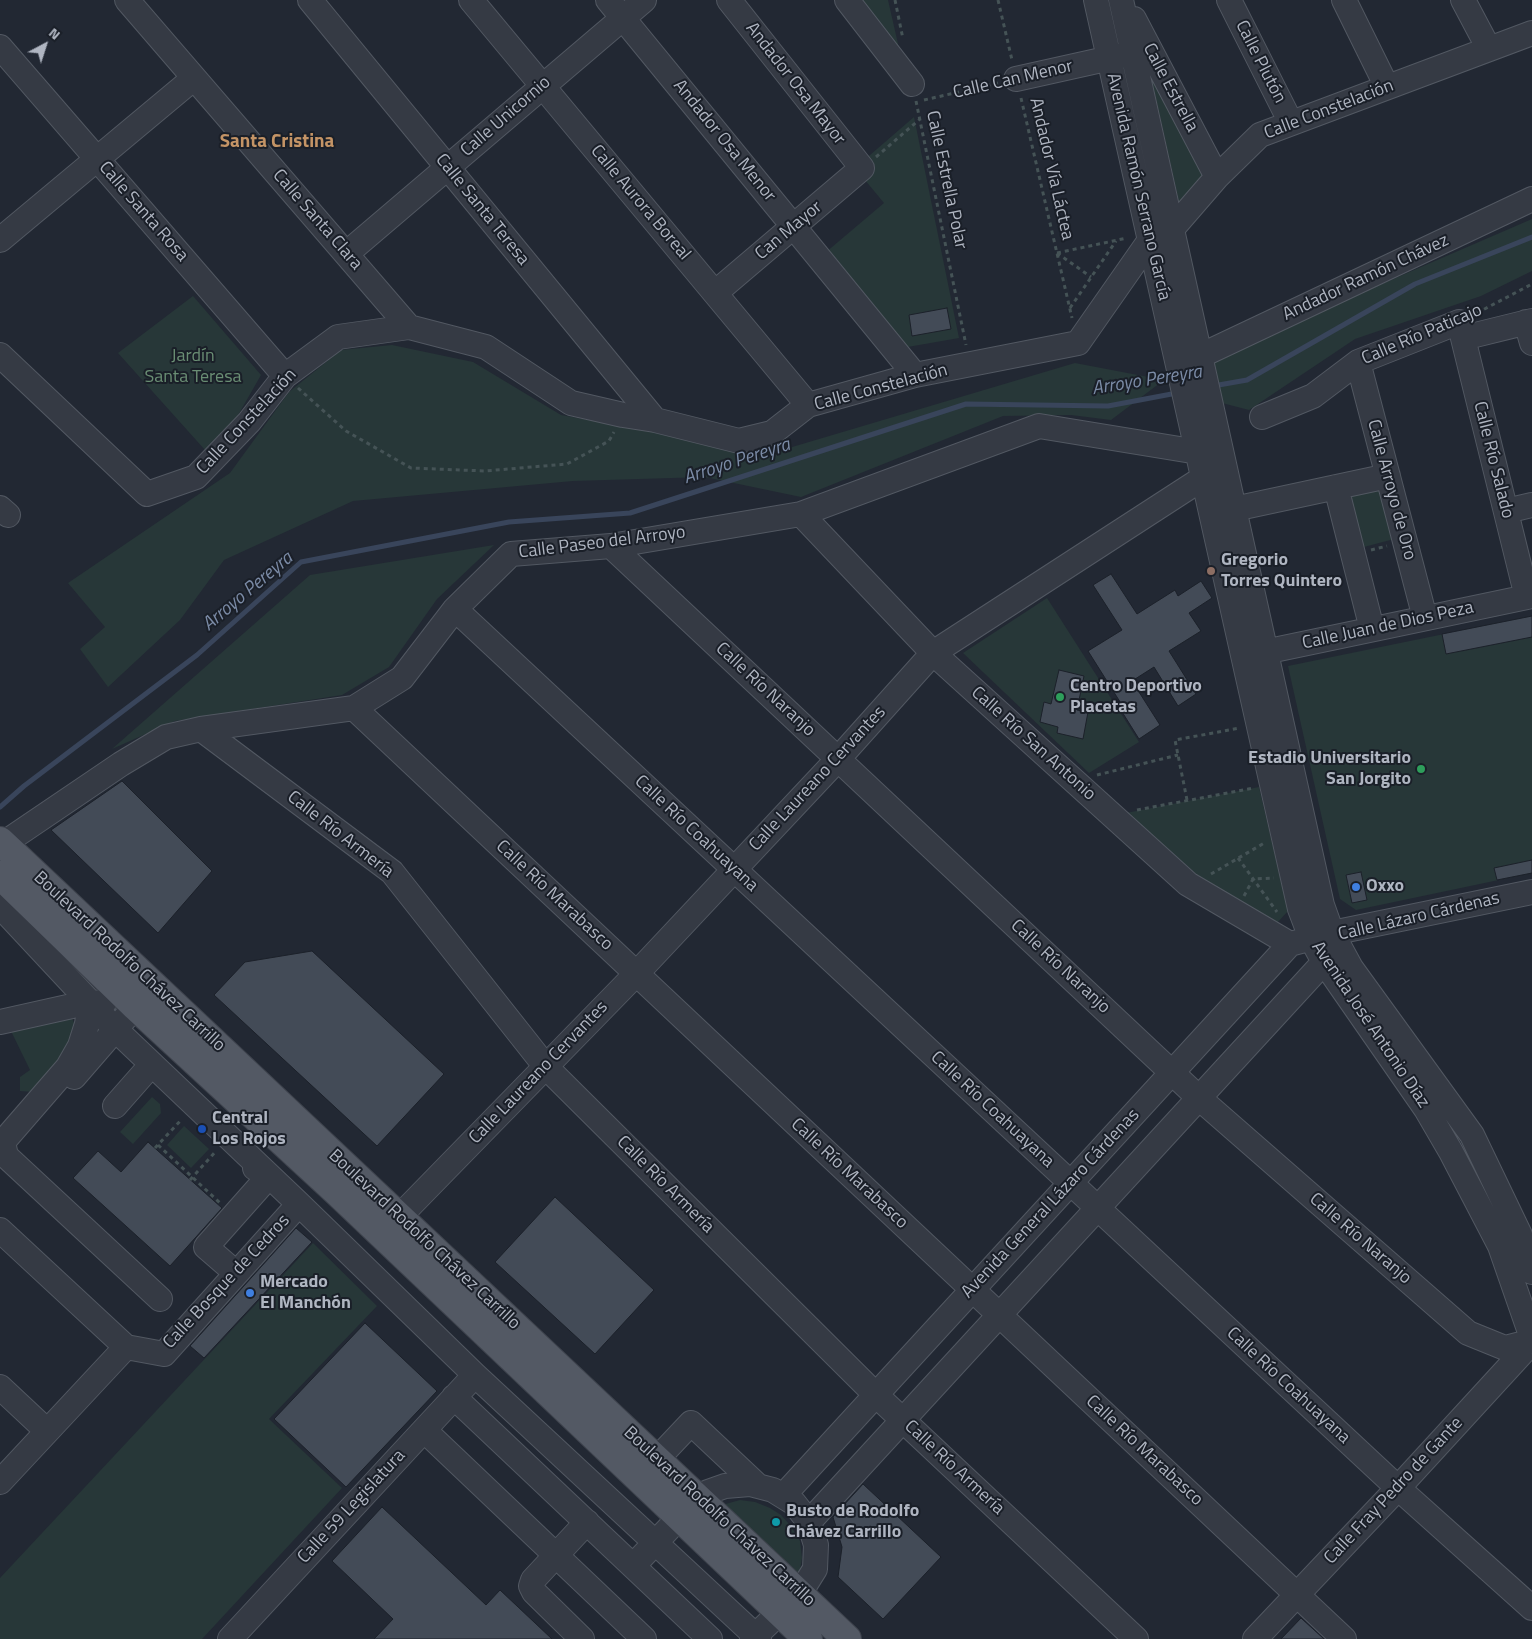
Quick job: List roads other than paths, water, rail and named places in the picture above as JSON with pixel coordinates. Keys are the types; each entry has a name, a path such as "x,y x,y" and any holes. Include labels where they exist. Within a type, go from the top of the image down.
{"main road":[{"name":"Boulevard Rodolfo Chávez Carrillo","path":"2,842 657,1459 689,1508 780,1612 808,1639"},
{"name":"Boulevard Rodolfo Chávez Carrillo","path":"0,875 135,1006 337,1192 689,1508 800,1593 847,1639"}],"street":[{"name":"Calle Santa Clara","path":"127,0 409,326"},
{"name":"Calle Santa Teresa","path":"310,0 655,420"},
{"name":"Calle Aurora Boreal","path":"471,0 808,405"},
{"name":"Calle Unicornio","path":"346,254 543,86 616,9 644,0"},
{"name":"Andador Osa Mayor","path":"729,0 862,168"},
{"path":"848,0 914,93"},
{"name":"Avenida Ramón Serrano García","path":"1097,0 1179,373"},
{"name":"Avenida Ramón Serrano García","path":"1122,0 1132,53 1201,359"},
{"name":"Calle Estrella","path":"1122,0 1217,177"},
{"name":"Calle Plutón","path":"1229,0 1291,123"},
{"path":"1344,0 1388,87"},
{"path":"1463,0 1489,50"},
{"name":"Andador Osa Menor","path":"616,9 916,375"},
{"name":"Calle Constelación","path":"0,355 147,494 196,477 249,422 285,376 338,336 409,326 486,346 571,403 655,420 740,441 772,433 808,405 916,375 1078,343 1149,237 1172,229 1217,177 1260,135 1532,33"},
{"name":"Calle Santa Rosa","path":"0,47 285,376"},
{"name":"Calle Can Menor","path":"1016,79 1132,53"},
{"path":"0,240 194,78"},
{"name":"Can Mayor","path":"715,293 862,168"},
{"name":"Andador Ramón Chávez","path":"1201,359 1532,199"},
{"path":"1461,330 1530,329"},
{"name":"Calle Río Paticajo","path":"1262,417 1313,396 1358,362 1461,330"},
{"name":"Calle Río Salado","path":"1461,330 1506,511 1530,597"},
{"name":"Avenida José Antonio Díaz","path":"1201,359 1212,408 1209,449 1254,654 1322,905 1311,939 1351,968 1472,1135 1520,1235 1532,1272"},
{"name":"Calle Arroyo de Oro","path":"1358,362 1425,618"},
{"name":"Avenida José Antonio Díaz","path":"1179,373 1191,420 1209,449"},
{"name":"Calle Paseo del Arroyo","path":"2,842 166,737 201,729 354,708 402,678 455,609 511,554 611,546 801,514 1039,426 1209,449"},
{"name":"Avenida José Antonio Díaz","path":"1215,475 1234,509 1254,654"},
{"name":"Calle Laureano Cervantes","path":"399,1217 637,973 838,759 933,653 1215,475"},
{"path":"1234,509 1388,476"},
{"path":"1336,487 1372,629"},
{"path":"1506,511 1532,505"},
{"name":"Calle Río San Antonio","path":"801,514 933,653 1188,884 1311,939"},
{"name":"Calle Río Naranjo","path":"611,546 1199,1098 1468,1333 1505,1348 1532,1340"},
{"name":"Calle Juan de Dios Peza","path":"1254,654 1530,597"},
{"name":"Calle Río Coahuayana","path":"455,609 1398,1488 1532,1608"},
{"name":"Calle Río Marabasco","path":"354,708 1344,1639"},
{"name":"Calle Río Armería","path":"201,729 392,872 546,1067 876,1395 1136,1639"},
{"name":"Calle Lázaro Cárdenas","path":"1324,962 1311,939 1532,892"},
{"path":"0,906 149,1068 269,1176 293,1210 475,1375 656,1543 756,1638 808,1583 814,1569 816,1545 809,1522 794,1503 773,1490 750,1484 725,1486 708,1492 689,1508 656,1543 633,1566"},
{"name":"Avenida General Lázaro Cárdenas","path":"783,1496 1172,1073 1311,939"},
{"name":"Avenida José Antonio Díaz","path":"1324,962 1426,1109 1451,1152 1500,1246 1532,1340"},
{"name":"Avenida General Lázaro Cárdenas","path":"809,1522 1324,962"},
{"path":"6,1156 154,986"},
{"path":"0,1022 90,1002 135,1006"},
{"path":"90,1002 87,1024 80,1046 68,1067 3,1142 6,1156 160,1299"},
{"path":"115,1106 149,1068"},
{"path":"236,1273 206,1247 269,1176"},
{"name":"Calle Bosque de Cedros","path":"126,1347 164,1354 293,1210"},
{"path":"0,1230 126,1347 0,1482"},
{"name":"Calle Fray Pedro de Gante","path":"1255,1639 1398,1488 1532,1340"},
{"name":"Calle 59 Legislatura","path":"230,1639 475,1375"},
{"path":"0,1387 47,1431"},
{"path":"454,1397 708,1638"},
{"path":"657,1459 691,1423 758,1486"},
{"path":"424,1430 644,1639"},
{"path":"582,1639 534,1592 532,1586 533,1580 587,1522"}],"waterway":[{"name":"Arroyo Pereyra","path":"1213,386 1247,380 1415,284 1532,237"},
{"name":"Arroyo Pereyra","path":"0,807 24,786 197,655 301,562 509,522 630,513 966,404 1108,406 1177,393"}],"place":[{"name":"Gregorio Torres Quintero","path":"1211,571"},
{"name":"Centro Deportivo Placetas","path":"1060,697"},
{"name":"Estadio Universitario San Jorgito","path":"1421,769"},
{"name":"Oxxo","path":"1356,887"},
{"name":"Central Los Rojos","path":"202,1129"},
{"name":"Mercado El Manchón","path":"250,1293"},
{"name":"Busto de Rodolfo Chávez Carrillo","path":"776,1522"}],"district":[{"name":"Santa Cristina","path":"277,142"}],"park label":[{"name":"Jardín Santa Teresa","path":"193,367"}]}
